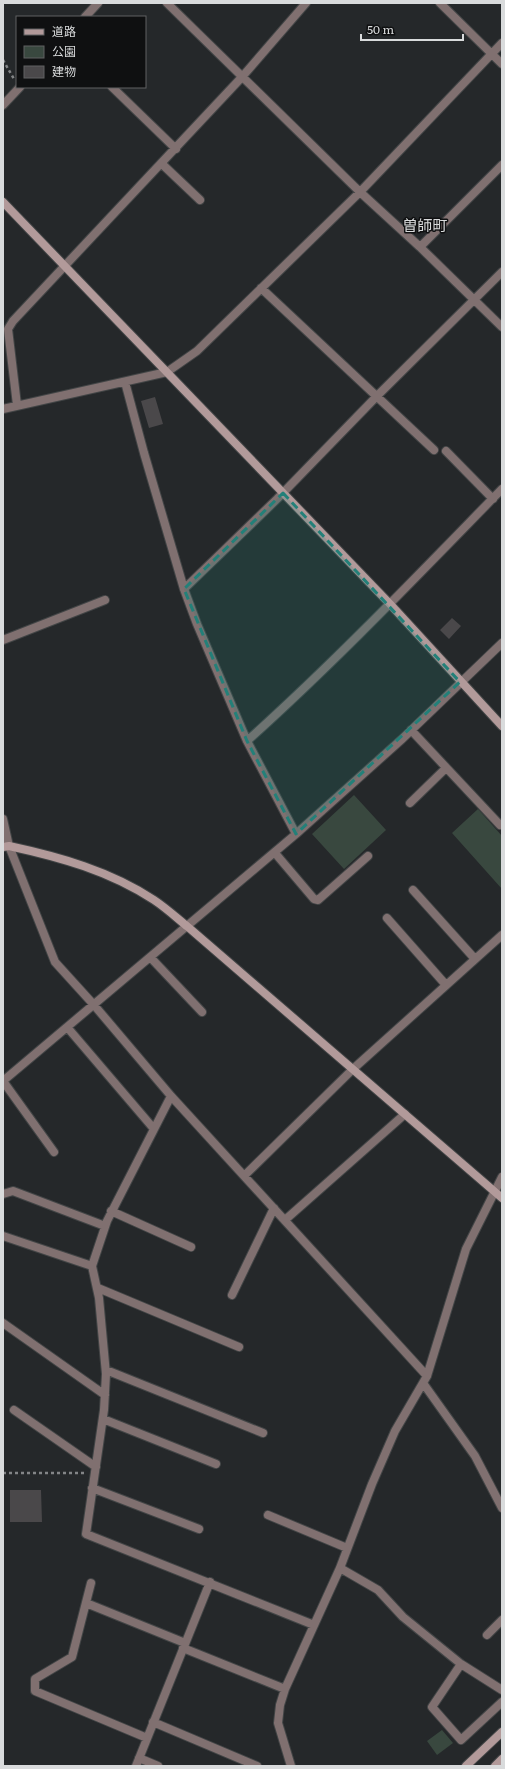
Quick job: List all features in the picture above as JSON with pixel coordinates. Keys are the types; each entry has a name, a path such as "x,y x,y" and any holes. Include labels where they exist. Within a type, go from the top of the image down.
{"street":[{"path":"86,16 98,3"},
{"path":"167,3 360,192 476,300 502,327"},
{"path":"17,405 8,329 13,321 66,267 176,149 242,77 306,3"},
{"path":"440,3 502,64"},
{"path":"3,409 167,372 197,351 360,192 502,43"},
{"path":"3,105 19,88"},
{"path":"113,88 176,149"},
{"path":"162,164 200,200"},
{"path":"420,247 502,164"},
{"path":"3,202 390,604 502,726"},
{"path":"184,589 283,493 377,396 476,300 502,272"},
{"path":"261,288 434,450"},
{"path":"125,382 184,589 197,624 247,741 296,834"},
{"path":"446,451 493,498"},
{"path":"247,741 280,712 390,604 502,489"},
{"path":"3,640 105,600"},
{"path":"54,1152 3,1081 188,927 296,834 411,730 502,643"},
{"path":"411,730 500,826"},
{"path":"410,803 446,768"},
{"path":"3,819 6,847 55,962 94,1005 171,1096 285,1220 425,1380 475,1456 502,1508"},
{"path":"6,847 66,860 119,880 155,900 502,1198"},
{"path":"274,853 314,899 318,900 368,856"},
{"path":"413,890 475,959"},
{"path":"387,918 446,985"},
{"path":"244,1176 353,1069 502,935"},
{"path":"151,958 202,1012"},
{"path":"67,1028 154,1129"},
{"path":"171,1096 111,1212 92,1266 98,1288 106,1370 103,1419 86,1534 210,1582 314,1625"},
{"path":"285,1220 405,1114"},
{"path":"291,1766 278,1723 280,1705 285,1689 340,1568 372,1484 395,1431 425,1380 466,1249 502,1177"},
{"path":"3,1194 13,1190 105,1226"},
{"path":"232,1295 274,1208"},
{"path":"111,1212 191,1247"},
{"path":"3,1236 92,1266"},
{"path":"98,1288 239,1347"},
{"path":"3,1323 105,1395"},
{"path":"106,1370 263,1434"},
{"path":"14,1410 95,1470"},
{"path":"103,1419 216,1464"},
{"path":"92,1488 199,1529"},
{"path":"268,1515 347,1548"},
{"path":"340,1568 378,1590 403,1617 461,1664 502,1690"},
{"path":"158,1766 137,1762 210,1582"},
{"path":"91,1583 72,1657 35,1679 35,1691 147,1738"},
{"path":"86,1603 285,1689"},
{"path":"487,1636 502,1620"},
{"path":"461,1664 432,1707 461,1740 502,1702"},
{"path":"153,1722 257,1766"},
{"path":"466,1766 502,1732"},
{"path":"495,1766 502,1759"}],"path":[{"path":"3,60 16,82"},
{"path":"3,1473 95,1470"}],"highlighted area":[{"path":"283,493 460,682 296,834 247,741 184,589"}],"green space":[{"path":"354,795 386,830 344,869 312,834"},
{"path":"478,809 502,836 502,889 452,833"},
{"path":"442,1730 453,1743 437,1755 427,1741"}],"building":[{"path":"155,397 163,424 149,428 141,401"},
{"path":"452,618 461,626 449,639 440,630"},
{"path":"10,1490 41,1490 42,1522 10,1522"}],"district":[{"name":"曽師町","path":"425,224"}]}
